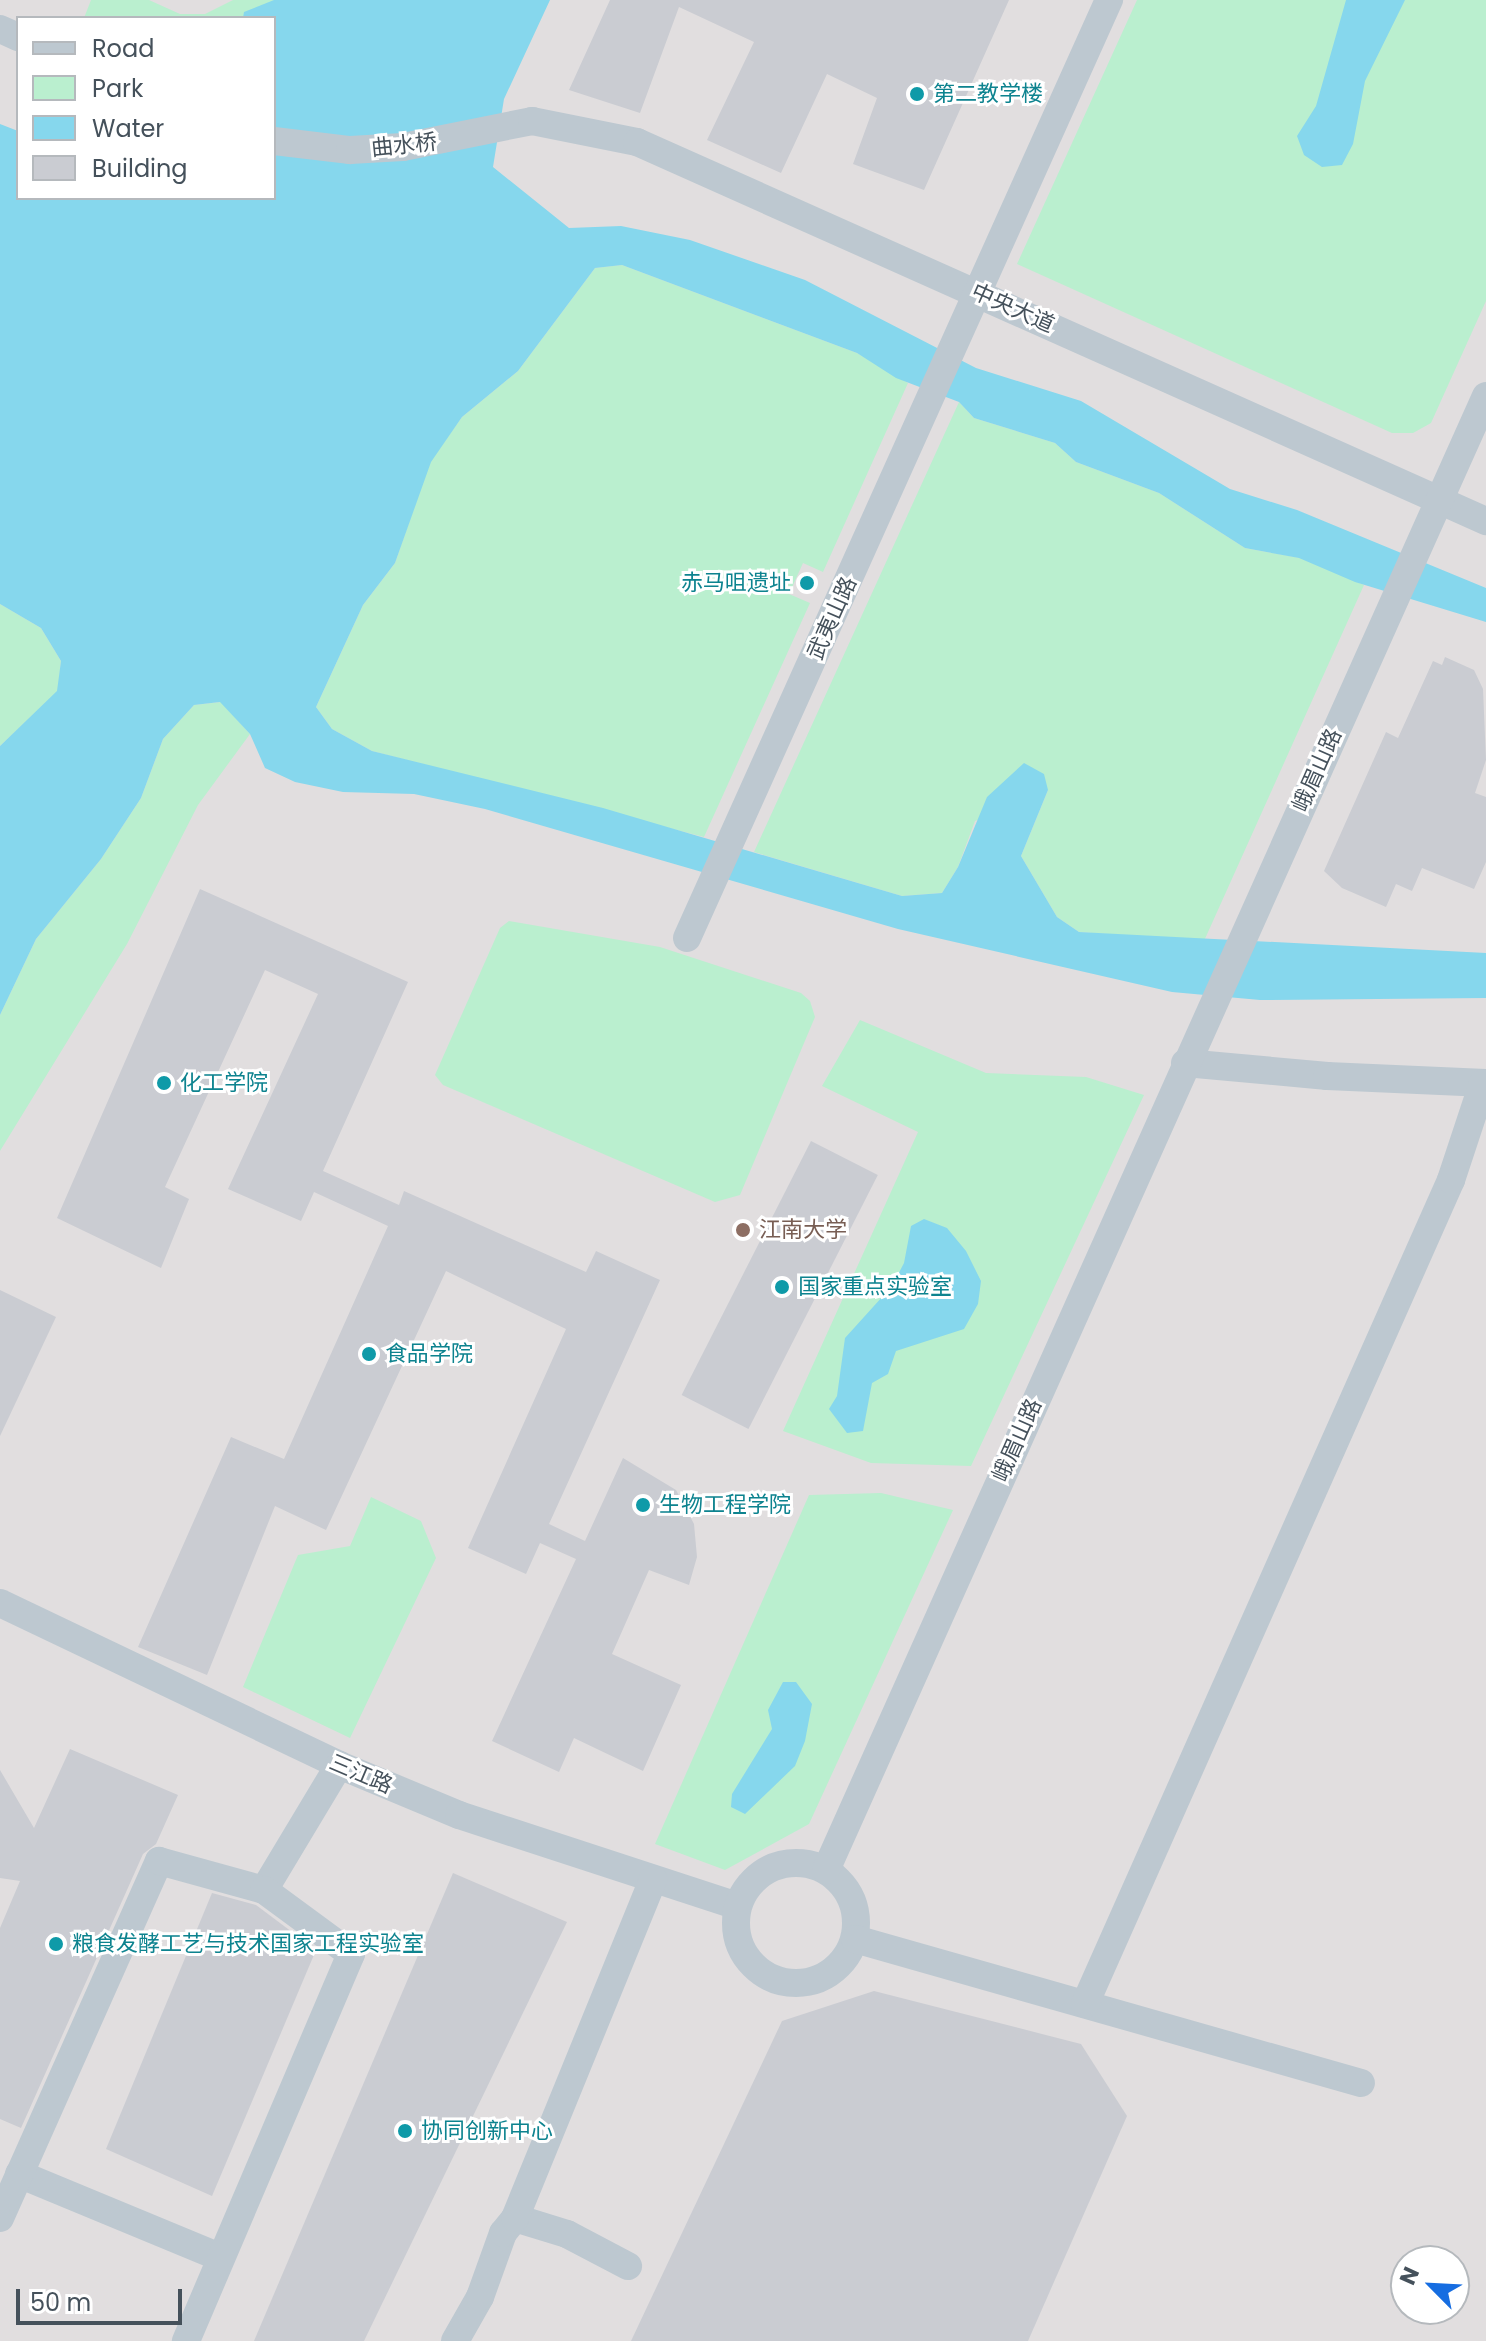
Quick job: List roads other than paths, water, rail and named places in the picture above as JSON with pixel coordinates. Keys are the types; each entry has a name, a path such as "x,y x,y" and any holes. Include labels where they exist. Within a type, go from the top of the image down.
{"street":[{"path":"979,293 1109,0"},
{"name":"中央大道","path":"532,121 637,142 1486,521"},
{"name":"曲水桥","path":"276,141 350,150 403,147 532,121"},
{"name":"武夷山路","path":"687,938 979,293"},
{"path":"1440,499 1486,396"},
{"name":"峨眉山路","path":"826,1870 1440,499"},
{"path":"1085,2004 1451,1180 1484,1083 1327,1076 1185,1063"},
{"name":"三江路","path":"0,1603 339,1765 459,1815 737,1906"},
{"path":"264,1890 339,1765"},
{"path":"0,2218 159,1861 264,1890 351,1954 219,2257 186,2341"},
{"path":"800,1862 826,1870 845,1887 855,1912 855,1939 847,1956 817,1980 780,1982 748,1961 739,1944 737,1906 750,1882 773,1867 800,1862"},
{"path":"455,2341 480,2297 503,2233 515,2218 653,1879"},
{"path":"855,1939 1361,2083"},
{"path":"19,2174 219,2257"},
{"path":"515,2218 567,2234 628,2266"}],"water":[{"path":"274,0 550,0 504,99 493,167 569,228 621,226 690,240 805,280 976,368 1081,401 1230,489 1297,510 1486,588 1486,622 1355,582 1299,558 1245,548 1159,493 1076,462 1055,443 974,418 959,402 896,378 857,353 622,265 595,268 518,371 462,417 431,462 395,563 363,605 316,707 332,729 372,751 603,808 902,896 942,893 958,867 987,797 1024,763 1044,774 1048,790 1021,856 1057,917 1079,932 1486,953 1486,998 1260,1000 1172,992 898,929 485,809 414,794 343,792 295,782 265,768 250,734 220,702 194,705 163,739 141,798 101,859 36,939 0,1015 0,746 57,691 61,661 41,628 0,604 0,124 16,130 16,200 276,200 276,16 243,16 244,12"},
{"path":"1346,0 1405,0 1365,81 1353,144 1342,165 1322,167 1304,155 1297,136 1316,106"},
{"path":"924,1219 947,1228 966,1251 981,1281 978,1304 964,1329 896,1351 888,1374 872,1383 863,1431 847,1433 829,1409 837,1396 845,1338 892,1286 904,1263 911,1226"},
{"path":"783,1682 796,1682 812,1704 805,1741 795,1766 745,1814 731,1807 732,1794 772,1729 768,1710"}],"place":[{"name":"第二教学楼","path":"917,94"},
{"name":"赤马咀遗址","path":"807,583"},
{"name":"化工学院","path":"164,1083"},
{"name":"江南大学","path":"743,1230"},
{"name":"国家重点实验室","path":"782,1287"},
{"name":"食品学院","path":"369,1354"},
{"name":"生物工程学院","path":"643,1505"},
{"name":"粮食发酵工艺与技术国家工程实验室","path":"56,1944"},
{"name":"协同创新中心","path":"405,2131"}]}
